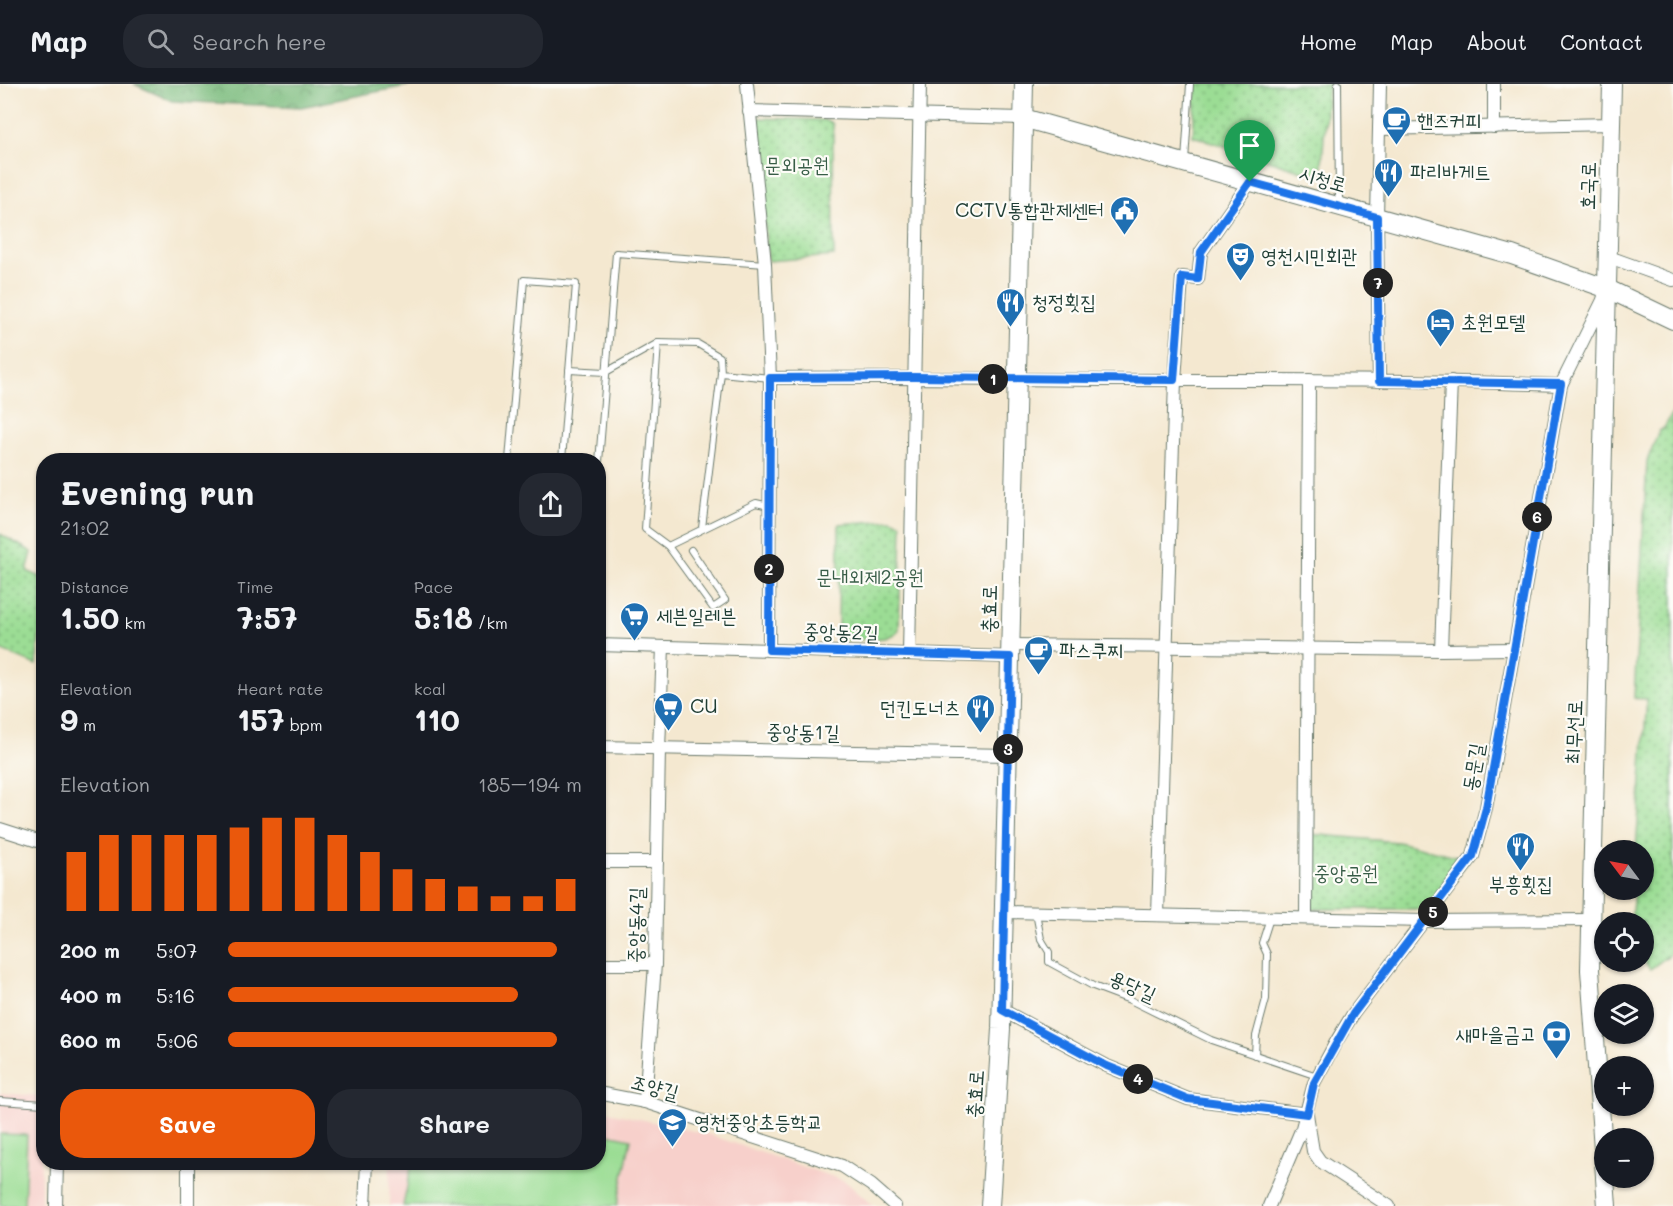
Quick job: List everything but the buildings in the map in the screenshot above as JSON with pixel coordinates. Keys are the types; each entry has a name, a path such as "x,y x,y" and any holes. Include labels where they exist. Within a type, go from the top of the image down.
{"street":[{"path":"747,84 765,264 770,378 769,650"},
{"path":"909,654 920,84"},
{"name":"충효로","path":"990,1206 1002,1010 1024,84"},
{"path":"1379,381 1377,217 1380,84"},
{"path":"1494,84 1494,127"},
{"name":"호국로","path":"1608,289 1612,84"},
{"path":"749,111 1023,118"},
{"name":"시청로","path":"1023,118 1512,255 1608,289 1673,320"},
{"path":"1379,129 1612,124"},
{"path":"1158,915 1174,380 1182,277 1198,279 1201,252 1250,182"},
{"path":"1609,257 1673,280"},
{"name":"동문길","path":"1269,1206 1307,1114 1314,1083 1336,1042 1353,1014 1473,856 1486,808 1561,384 1608,289"},
{"name":"최무선로","path":"1601,1128 1590,970 1608,289"},
{"path":"770,378 1451,381 1561,384"},
{"path":"1306,918 1309,380"},
{"path":"1441,650 1451,381"},
{"name":"중앙동2길","path":"606,645 909,654 1167,647 1513,649"},
{"name":"중앙동4길","path":"645,1102 655,964 663,646"},
{"name":"중앙동1길","path":"606,747 1008,755"},
{"path":"0,829 36,840"},
{"path":"606,862 657,862"},
{"path":"1004,912 1425,921 1591,920"},
{"path":"606,964 655,964"},
{"path":"1002,1010 1107,1066 1188,1099 1307,1114 1313,1151 1320,1161 1389,1206"},
{"name":"조양길","path":"606,1095 645,1102 842,1166 871,1185 895,1206"},
{"path":"56,1206 57,1170"},
{"path":"188,1170 188,1206"},
{"path":"365,1206 367,1170"},
{"name":"최무선로","path":"1606,1188 1607,1206"}],"lane":[{"path":"1185,164 1190,84"},
{"path":"1338,84 1339,206"},
{"path":"600,453 616,254 765,264"},
{"path":"510,453 524,280 576,284 563,453"},
{"path":"658,343 645,529 668,546 713,608 724,600 691,550"},
{"path":"570,370 606,372 658,343 698,344 720,357 721,373 702,528"},
{"path":"721,373 770,378"},
{"path":"668,546 756,503 770,506"},
{"name":"용당길","path":"1035,912 1041,939 1049,952 1049,962 1093,986 1130,1000 1211,1040 1319,1077"},
{"path":"1255,1054 1256,1036 1266,999 1267,954 1262,943 1270,917"},
{"path":"0,1101 36,1103"}],"shaded area":[{"path":"0,1093 36,1096 36,1170 41,1170 41,1206 0,1206"},
{"name":"영천중앙초등학교","path":"606,1112 707,1134 845,1181 873,1206 389,1206 390,1170 606,1170"}],"green space":[{"path":"134,84 416,84 301,107 172,101"},
{"path":"1196,84 1328,84 1321,177 1193,136"},
{"name":"문외공원","path":"755,118 823,120 833,125 834,256 768,261"},
{"path":"1673,412 1673,952 1654,966 1654,912 1632,912 1633,900 1654,900 1654,840 1637,840 1647,699 1634,698 1647,461 1659,431 1664,428"},
{"name":"문내외제2공원","path":"892,520 901,523 902,526 899,629 897,633 885,638 838,641 839,524"},
{"path":"0,534 32,552 27,571 36,575 36,665 0,650"},
{"name":"중앙공원","path":"1310,834 1398,842 1468,859 1432,909 1311,909"},
{"path":"0,1134 27,1135 24,1206 0,1206"},
{"path":"606,1134 631,1139 617,1206 403,1206 411,1170 606,1170"}],"place":[{"name":"핸즈커피","path":"1396,146"},
{"name":"파리바게트","path":"1389,198"},
{"name":"CCTV통합관제센터","path":"1125,236"},
{"name":"영천시민회관","path":"1240,282"},
{"name":"청정횟집","path":"1011,328"},
{"name":"초원모텔","path":"1440,348"},
{"name":"세븐일레븐","path":"635,642"},
{"name":"파스쿠찌","path":"1038,676"},
{"name":"CU","path":"669,732"},
{"name":"던킨도너츠","path":"981,734"},
{"name":"부흥횟집","path":"1521,872"},
{"name":"새마을금고","path":"1557,1060"},
{"name":"영천중앙초등학교","path":"673,1148"}],"route":[{"path":"1250,182 1377,217 1379,381 1561,384 1486,808 1473,856 1353,1014 1314,1083 1307,1114 1188,1099 1107,1066 1002,1010 1010,657 769,650 770,378 1174,380 1182,277 1198,279 1201,252 1250,182"}]}
